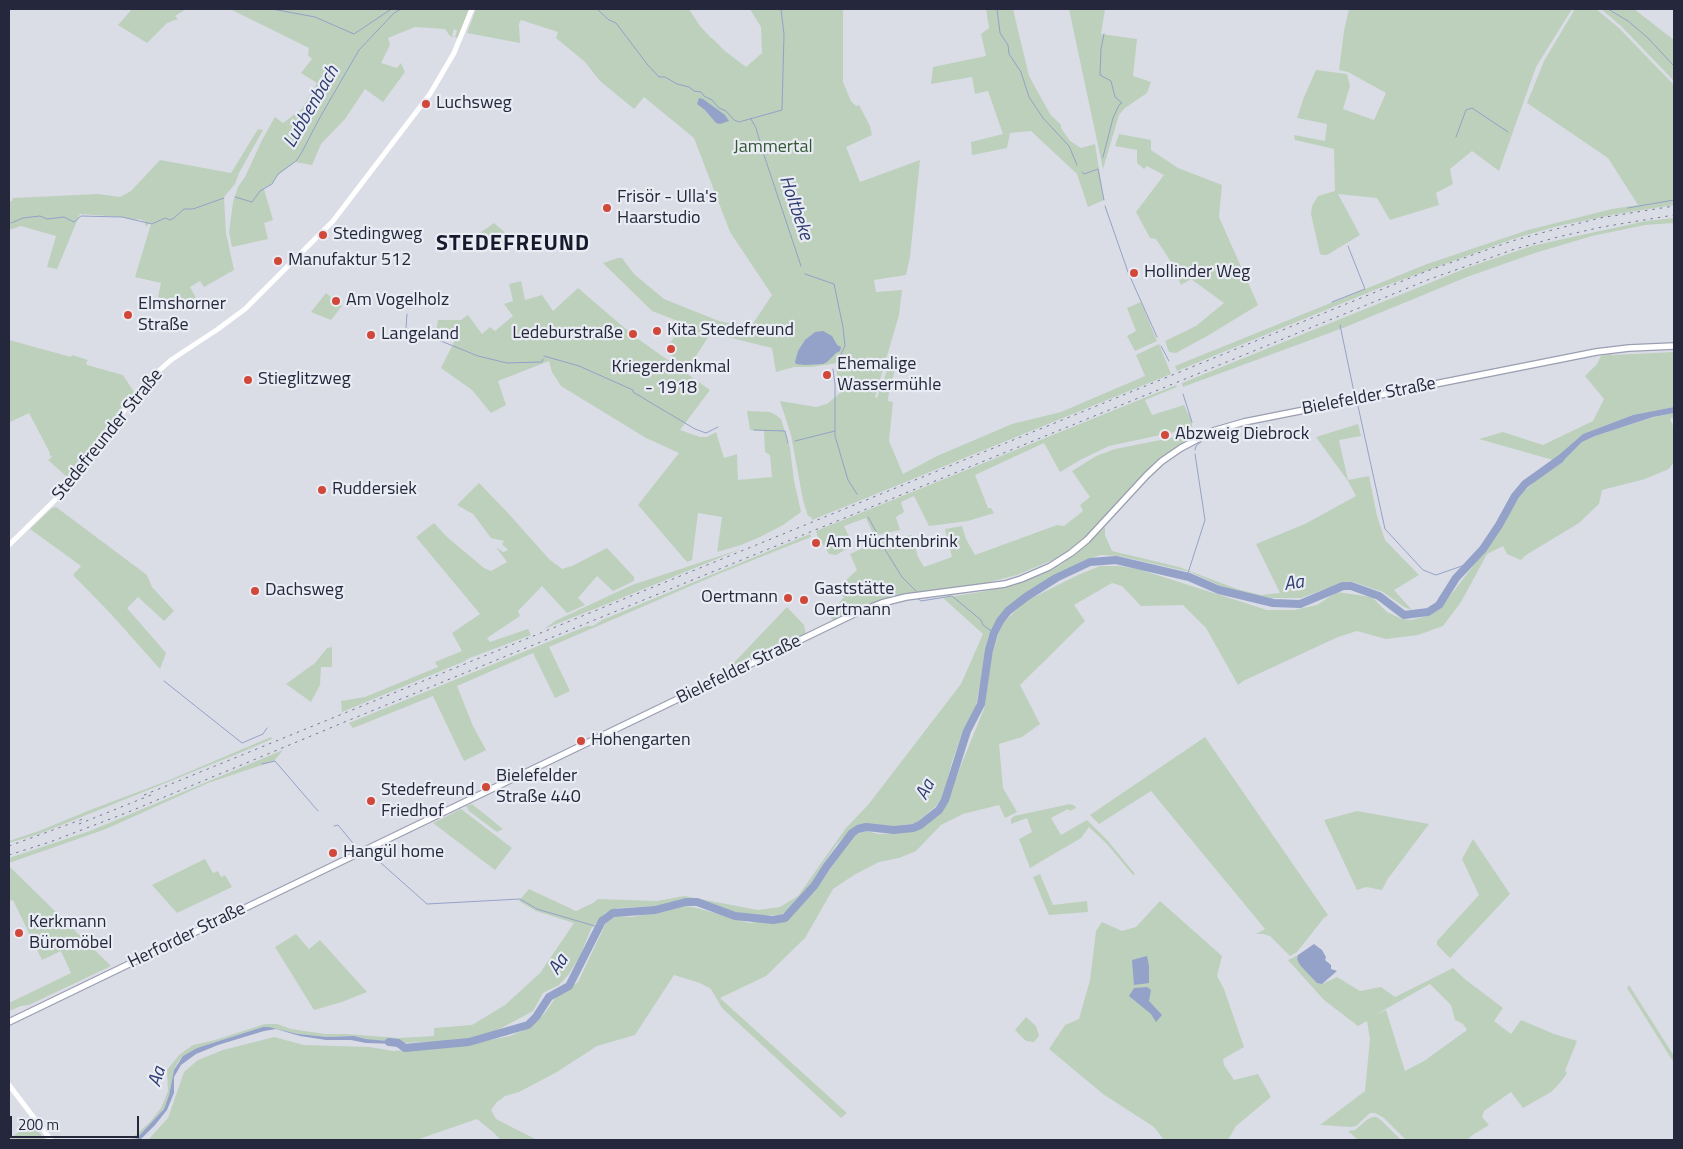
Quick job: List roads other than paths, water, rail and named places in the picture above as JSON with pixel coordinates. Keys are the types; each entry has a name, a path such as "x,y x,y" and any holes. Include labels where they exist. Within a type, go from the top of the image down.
{"main road":[{"name":"Bielefelder Straße","path":"365,850 861,611 906,597 999,585 1020,579 1048,567 1067,556 1087,540 1162,462 1188,444 1224,427 1596,352 1674,346"},
{"name":"Herforder Straße","path":"9,1022 365,850"}],"street":[{"name":"Stedefreunder Straße","path":"9,544 57,498 153,376 177,356 244,309 333,221 430,94 450,59 472,9"},
{"path":"9,1084 50,1140"}],"water":[{"path":"699,98 725,115 729,121 720,124 716,123 697,104"},
{"path":"823,331 832,336 837,345 841,347 840,351 823,364 796,364 798,351 805,340 815,332"},
{"path":"1674,407 1674,413 1653,417 1582,442 1561,463 1554,465 1553,460 1583,434 1633,415"},
{"path":"1314,944 1322,950 1326,957 1325,960 1331,965 1331,969 1337,971 1322,984 1317,983 1300,965 1297,959 1298,955"},
{"path":"1147,956 1149,983 1134,985 1132,960"},
{"path":"1147,987 1151,990 1149,1001 1162,1015 1156,1022 1151,1014 1129,996 1134,988"},
{"path":"263,1027 269,1027 298,1034 327,1037 354,1036 398,1042 398,1044 326,1040 300,1036 276,1029 218,1045 196,1054 181,1065 174,1077 174,1093 167,1110 140,1140 135,1140 164,1109 174,1070 183,1056 197,1048"}],"waterway":[{"path":"272,9 315,17 354,34 390,10"},
{"name":"Lubbenbach","path":"235,197 252,202 260,191 272,184 278,174 296,161 359,50 394,13 401,9"},
{"name":"Holtbeke","path":"597,9 609,20 616,23 659,77 665,77 677,84 701,92 719,108 726,111 734,120 739,122 782,110 784,34 781,9"},
{"path":"997,9 1000,33 1008,45 1009,54 1021,72 1029,97 1043,118 1069,146 1077,165"},
{"path":"1608,9 1628,21 1648,38 1674,66"},
{"path":"1103,157 1113,118 1119,105 1122,103 1115,97 1111,81 1100,75 1101,49 1104,34"},
{"path":"1456,137 1466,110 1472,108 1508,132"},
{"name":"Holtbeke","path":"751,119 756,128 801,266"},
{"path":"1082,172 1084,174 1098,169 1104,200"},
{"name":"Lubbenbach","path":"11,223 23,218 40,216 47,219 64,217 74,222 81,216 122,217 152,224 165,218 170,220 184,209 193,209 224,198"},
{"path":"1628,208 1674,200"},
{"path":"1105,206 1128,272 1157,337"},
{"path":"1332,302 1365,289 1348,246"},
{"name":"Holtbeke","path":"805,274 834,284 845,346 841,354"},
{"path":"406,328 407,314"},
{"path":"1340,325 1354,392"},
{"path":"436,339 478,356 507,363 542,362 543,359"},
{"path":"1161,346 1169,361"},
{"path":"544,356 579,366 633,390 633,392 695,429 706,433 718,427"},
{"name":"Holtbeke","path":"833,369 835,384 835,436 848,480 857,494"},
{"path":"1183,394 1192,422"},
{"path":"1358,406 1385,529 1423,570 1436,575 1467,566"},
{"path":"754,430 785,431 788,443"},
{"path":"795,441 835,431"},
{"path":"1195,450 1196,446 1202,441"},
{"path":"1189,577 1188,573 1205,520 1195,454"},
{"name":"Aa","path":"389,1042 398,1043 405,1048 469,1042 528,1025 536,1017 549,997 569,986 602,921 613,913 655,910 686,902 697,902 735,916 773,920 785,918 814,886 852,833 866,827 894,830 913,828 920,825 939,810 945,800 967,731 981,704 989,650 1000,621 1008,611 1026,597 1056,578 1090,562 1116,560 1189,577 1219,590 1273,603 1300,604 1343,586 1351,586 1379,596 1404,615 1428,612 1439,605 1456,578 1483,549 1515,496 1525,484 1560,459"},
{"name":"Holtbeke","path":"868,517 877,533"},
{"name":"Holtbeke","path":"881,543 902,577 916,591"},
{"name":"Holtbeke","path":"917,598 921,601 952,596 994,633"},
{"path":"164,681 242,743 263,734 267,728"},
{"path":"262,764 275,761 318,811"},
{"path":"334,826 338,825 357,848 354,850"},
{"path":"357,858 359,859 369,854 372,855 427,904 520,899 537,909 598,927"}],"railway":[{"path":"144,795 1427,271 1512,241 1556,229 1600,218 1674,206"},
{"path":"9,855 50,842 126,813 1430,279 1515,249 1558,237 1602,227 1674,215"},
{"path":"79,824 151,795"},
{"path":"9,846 83,819"}],"place":[{"name":"Luchsweg","path":"426,104"},
{"name":"Frisör - Ulla's Haarstudio","path":"607,208"},
{"name":"Stedingweg","path":"323,235"},
{"name":"Manufaktur 512","path":"278,261"},
{"name":"Hollinder Weg","path":"1134,273"},
{"name":"Am Vogelholz","path":"336,301"},
{"name":"Elmshorner Straße","path":"128,315"},
{"name":"Kita Stedefreund","path":"657,331"},
{"name":"Ledeburstraße","path":"633,334"},
{"name":"Langeland","path":"371,335"},
{"name":"Kriegerdenkmal - 1918","path":"671,349"},
{"name":"Ehemalige Wassermühle","path":"827,375"},
{"name":"Stieglitzweg","path":"248,380"},
{"name":"Abzweig Diebrock","path":"1165,435"},
{"name":"Ruddersiek","path":"322,490"},
{"name":"Am Hüchtenbrink","path":"816,543"},
{"name":"Dachsweg","path":"255,591"},
{"name":"Oertmann","path":"788,598"},
{"name":"Gaststätte Oertmann","path":"804,600"},
{"name":"Hohengarten","path":"581,741"},
{"name":"Bielefelder Straße 440","path":"486,787"},
{"name":"Stedefreund Friedhof","path":"371,801"},
{"name":"Hangül home","path":"333,853"},
{"name":"Kerkmann Büromöbel","path":"19,933"}],"district":[{"name":"STEDEFREUND","path":"513,245"}],"park label":[{"name":"Jammertal","path":"773,148"}]}
